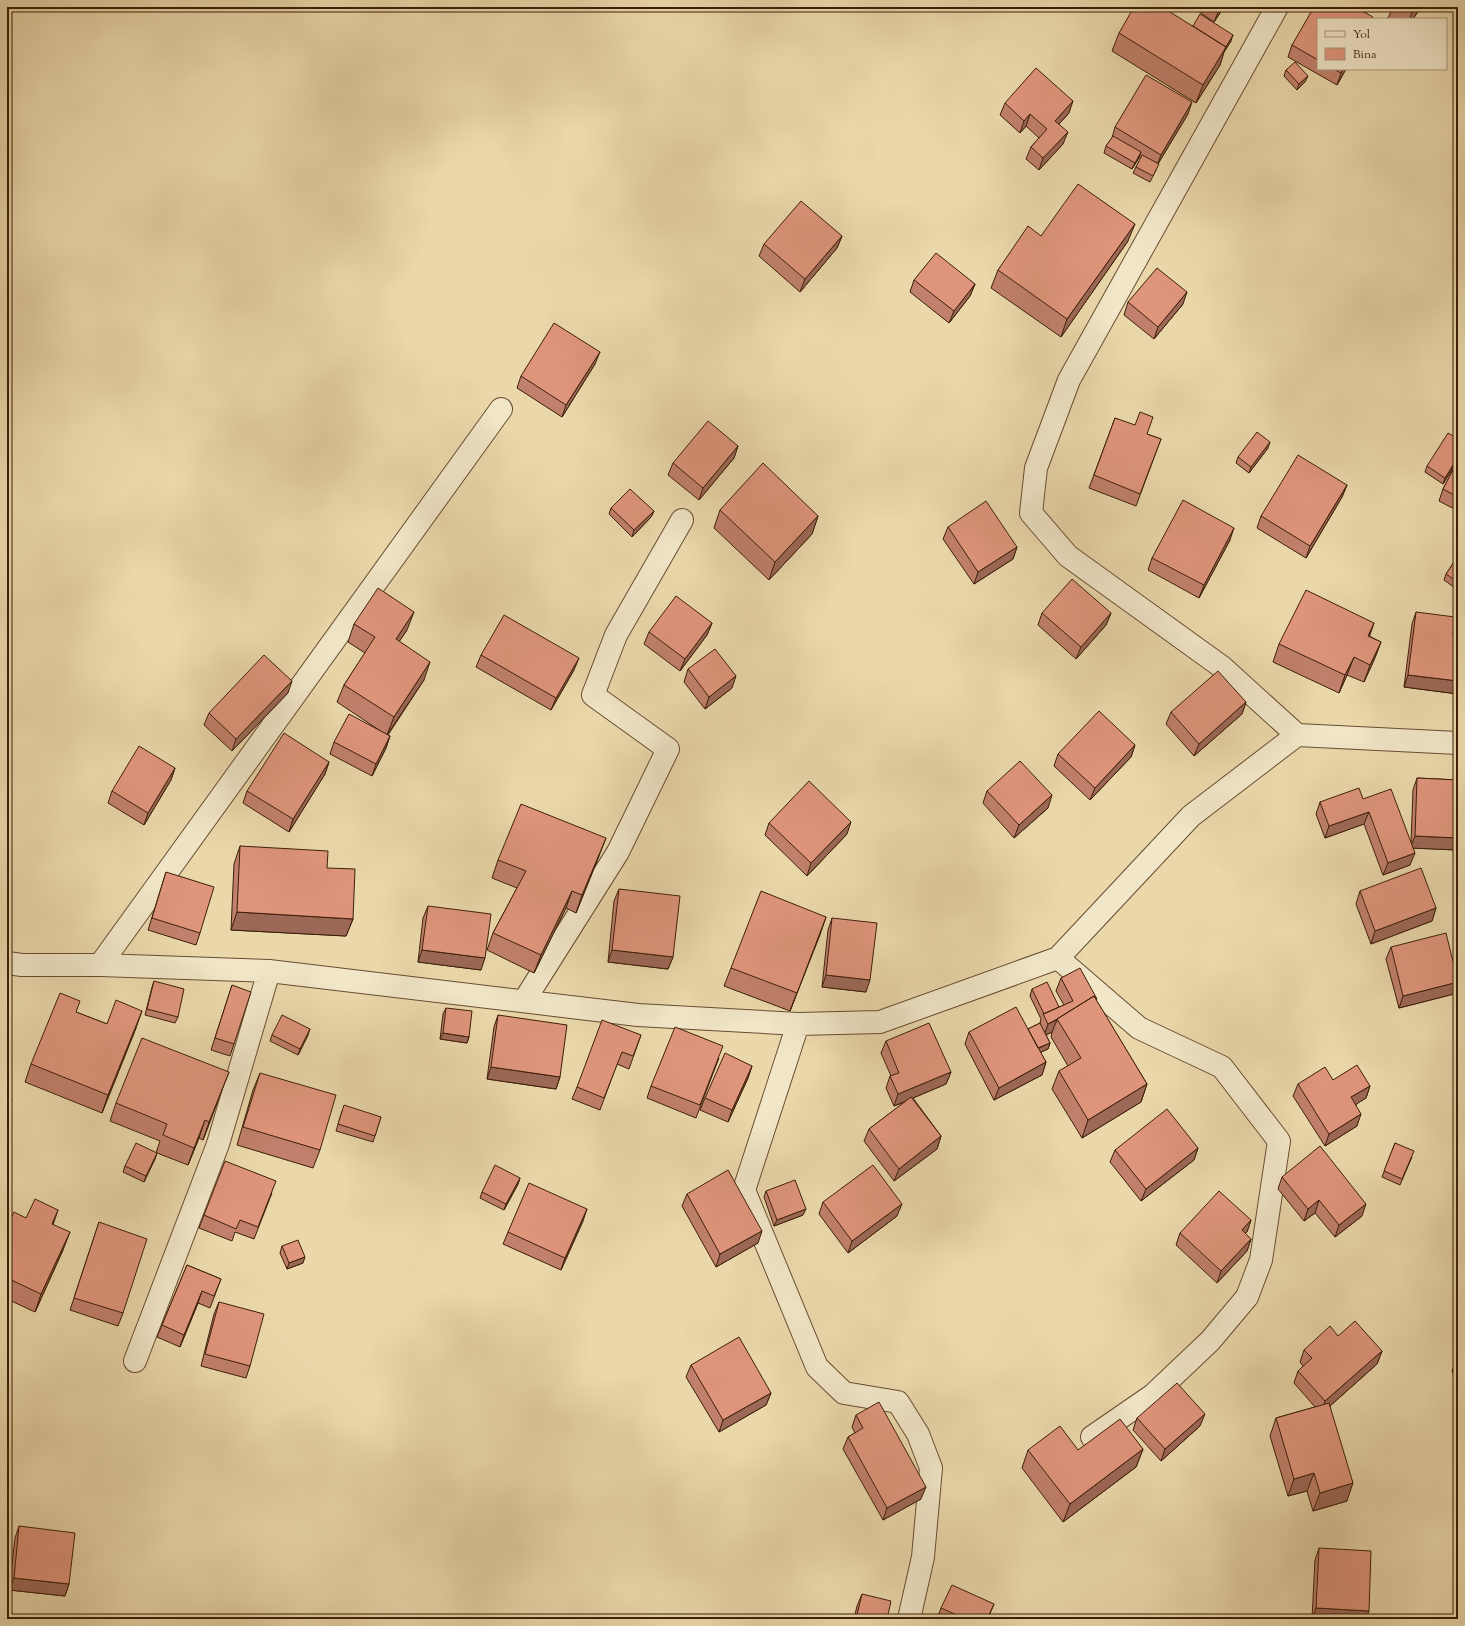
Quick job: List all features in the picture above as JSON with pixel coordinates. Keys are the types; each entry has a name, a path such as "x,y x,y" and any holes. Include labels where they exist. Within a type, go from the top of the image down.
{"street":[{"path":"1277,7 1069,380 1036,468 1031,513 1068,556 1222,667 1297,735 1458,743"},
{"path":"100,965 501,409"},
{"path":"524,1001 618,852 668,749 594,695 616,635 682,520"},
{"path":"7,962 22,965 100,965 269,971 638,1015 798,1024 880,1022 1058,958 1191,816 1297,735"},
{"path":"1058,958 1139,1028 1222,1067 1279,1141 1261,1260 1247,1297 1210,1341 1153,1395 1092,1437"},
{"path":"135,1361 218,1144 269,971"},
{"path":"798,1024 744,1190 817,1367 844,1393 898,1402 918,1434 931,1468 923,1557 909,1619"}],"building":[{"path":"1134,7 1162,7 1226,47 1203,85 1119,33"},
{"path":"1314,7 1355,7 1373,17 1317,18 1317,59 1292,45"},
{"path":"1404,7 1416,7 1412,12"},
{"path":"1200,14 1233,35 1226,47 1193,26"},
{"path":"1295,62 1308,76 1299,84 1286,70"},
{"path":"1036,68 1073,101 1055,121 1068,132 1043,158 1031,147 1047,129 1030,114 1024,121 1005,103"},
{"path":"1336,70 1342,70 1341,73"},
{"path":"1146,75 1192,102 1161,155 1115,127"},
{"path":"1113,136 1141,152 1135,163 1106,146"},
{"path":"1142,155 1159,164 1153,176 1136,167"},
{"path":"1078,184 1135,224 1067,319 998,270 1028,226 1041,236"},
{"path":"801,201 842,236 805,279 764,244"},
{"path":"936,253 975,284 954,311 914,280"},
{"path":"1157,268 1187,292 1158,327 1128,302"},
{"path":"554,323 600,352 566,405 521,376"},
{"path":"1140,412 1153,417 1147,434 1161,439 1140,494 1094,475 1115,418 1135,425"},
{"path":"708,421 738,446 703,488 673,463"},
{"path":"1257,432 1270,442 1251,467 1238,457"},
{"path":"1448,433 1458,439 1458,457 1445,478 1427,466"},
{"path":"1298,455 1347,485 1310,546 1261,516"},
{"path":"1458,460 1458,497 1443,489"},
{"path":"763,463 818,516 775,562 720,510"},
{"path":"630,489 654,511 634,530 611,508"},
{"path":"1183,500 1234,528 1204,585 1152,558"},
{"path":"986,501 1017,547 978,572 948,527"},
{"path":"1458,556 1458,582 1446,574"},
{"path":"1072,579 1111,613 1081,647 1042,613"},
{"path":"378,588 414,612 396,639 430,662 394,717 344,685 375,637 354,624"},
{"path":"1306,590 1374,623 1368,636 1381,642 1370,665 1354,657 1345,675 1279,644"},
{"path":"676,596 712,623 685,659 649,632"},
{"path":"1416,612 1455,617 1453,635 1458,635 1458,681 1408,675"},
{"path":"504,615 579,658 556,698 481,655"},
{"path":"715,649 736,676 709,697 688,669"},
{"path":"264,655 292,681 236,739 209,713"},
{"path":"1218,671 1246,702 1199,744 1171,712"},
{"path":"1099,711 1135,745 1095,788 1058,754"},
{"path":"349,714 390,736 376,764 334,742"},
{"path":"284,733 329,762 293,819 247,791"},
{"path":"139,746 175,768 148,813 112,791"},
{"path":"1020,761 1052,795 1019,825 987,791"},
{"path":"1417,778 1458,780 1458,838 1415,836"},
{"path":"809,781 851,822 811,863 769,823"},
{"path":"1359,788 1363,799 1391,789 1415,853 1388,863 1369,812 1329,826 1320,802"},
{"path":"521,804 606,838 582,895 572,891 541,955 493,933 526,871 498,860"},
{"path":"240,846 328,851 327,868 355,869 353,919 237,912"},
{"path":"1421,868 1436,908 1375,931 1360,891"},
{"path":"166,872 214,887 200,933 152,918"},
{"path":"619,889 680,896 673,957 612,950"},
{"path":"761,891 826,917 797,993 731,968"},
{"path":"428,906 491,914 485,958 422,950"},
{"path":"832,918 877,923 870,980 826,975"},
{"path":"1446,933 1458,982 1403,996 1391,947"},
{"path":"1080,968 1097,999 1094,996 1048,1024 1043,1014 1073,1001 1061,978"},
{"path":"154,981 184,989 178,1017 147,1009"},
{"path":"1047,982 1059,1007 1044,1014 1032,989"},
{"path":"232,985 251,992 234,1044 215,1038"},
{"path":"60,993 80,1001 76,1012 107,1024 116,1000 142,1011 108,1095 31,1064"},
{"path":"1094,996 1147,1084 1088,1120 1059,1071 1081,1058 1057,1019"},
{"path":"1016,1007 1046,1062 999,1088 969,1032"},
{"path":"446,1008 472,1011 469,1037 443,1033"},
{"path":"282,1015 310,1029 300,1049 272,1035"},
{"path":"498,1015 567,1025 560,1077 491,1067"},
{"path":"602,1020 641,1035 633,1056 622,1052 604,1098 577,1087"},
{"path":"929,1023 951,1072 898,1094 890,1076 899,1073 886,1041"},
{"path":"1040,1023 1050,1043 1038,1048 1028,1029"},
{"path":"675,1027 723,1046 700,1105 651,1086"},
{"path":"142,1038 229,1072 209,1122 205,1120 194,1148 163,1135 167,1124 116,1103"},
{"path":"725,1053 752,1066 732,1110 705,1098"},
{"path":"1357,1065 1370,1086 1351,1097 1361,1114 1329,1134 1298,1084 1325,1067 1333,1080"},
{"path":"260,1073 336,1095 320,1150 243,1127"},
{"path":"911,1097 941,1136 899,1169 869,1129"},
{"path":"7,1098 12,1099 7,1122"},
{"path":"344,1105 381,1117 375,1136 338,1124"},
{"path":"1167,1109 1198,1148 1146,1189 1115,1150"},
{"path":"136,1143 157,1153 146,1176 125,1166"},
{"path":"1395,1143 1414,1151 1402,1179 1384,1171"},
{"path":"1320,1146 1366,1204 1339,1225 1319,1200 1308,1209 1282,1177"},
{"path":"225,1161 276,1181 258,1227 240,1220 236,1229 204,1215"},
{"path":"495,1165 520,1178 506,1204 482,1192"},
{"path":"873,1165 902,1204 852,1241 823,1202"},
{"path":"728,1170 762,1231 720,1254 687,1194"},
{"path":"795,1180 806,1209 777,1220 766,1191"},
{"path":"529,1183 587,1209 565,1258 508,1232"},
{"path":"1219,1191 1251,1220 1242,1230 1251,1239 1221,1271 1180,1233"},
{"path":"35,1199 58,1210 52,1224 70,1232 41,1294 7,1278 7,1227 14,1212 26,1218"},
{"path":"99,1222 147,1239 123,1313 74,1298"},
{"path":"298,1240 305,1257 289,1263 282,1246"},
{"path":"187,1265 221,1279 214,1296 202,1291 184,1335 162,1325"},
{"path":"219,1302 264,1314 250,1366 205,1354"},
{"path":"1355,1321 1382,1351 1325,1401 1298,1371 1312,1358 1304,1350 1330,1326 1338,1336"},
{"path":"739,1337 771,1393 723,1420 691,1365"},
{"path":"1177,1383 1205,1414 1165,1449 1137,1418"},
{"path":"879,1402 926,1487 887,1508 848,1437 863,1428 856,1415"},
{"path":"1329,1403 1353,1483 1320,1493 1314,1473 1294,1479 1276,1418"},
{"path":"1120,1419 1143,1449 1070,1504 1028,1450 1060,1426 1078,1450"},
{"path":"19,1526 75,1533 69,1584 14,1578"},
{"path":"1319,1548 1371,1551 1369,1611 1316,1608"},
{"path":"952,1585 994,1604 987,1619 966,1619 941,1608"},
{"path":"862,1594 891,1601 887,1619 856,1619"}]}
